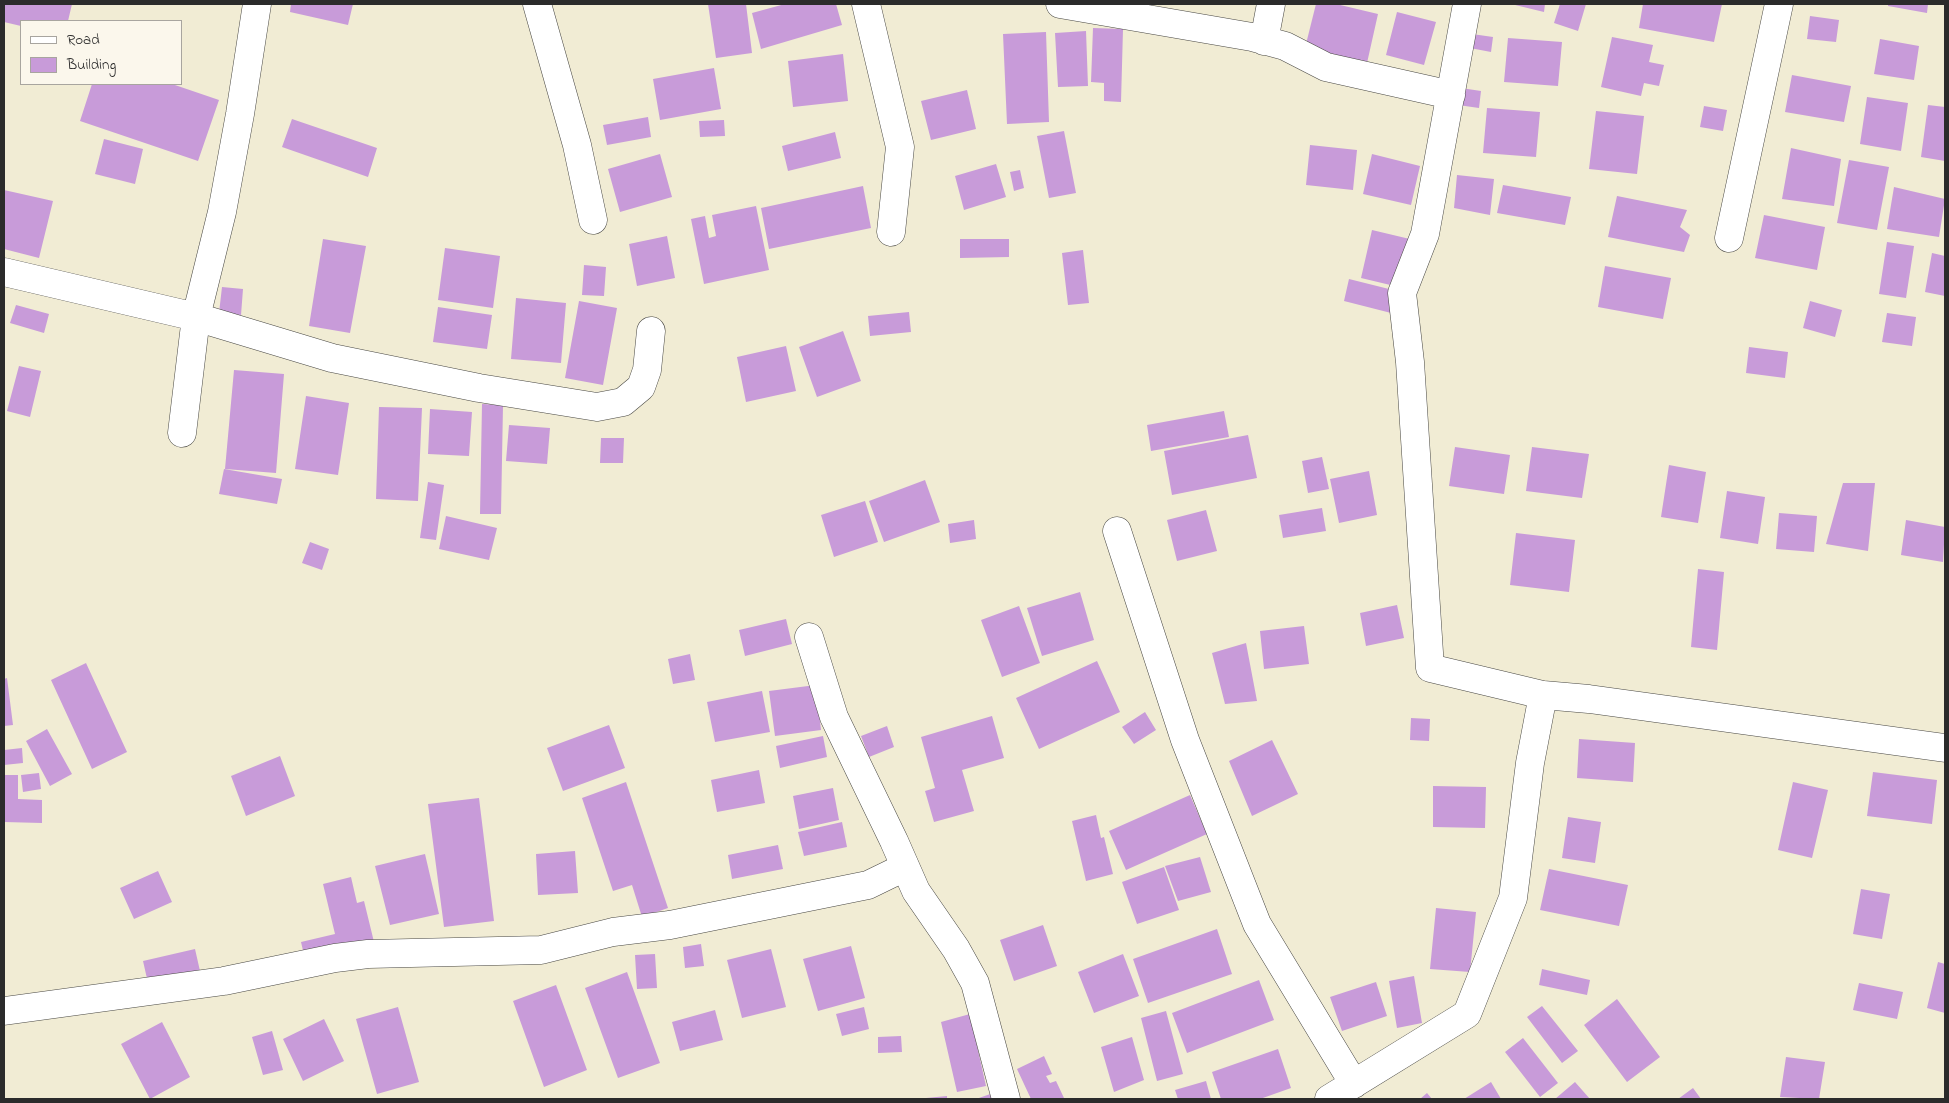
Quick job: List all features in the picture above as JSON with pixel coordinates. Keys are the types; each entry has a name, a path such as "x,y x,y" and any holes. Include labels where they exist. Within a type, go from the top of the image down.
{"street":[{"path":"182,434 196,317 222,212 257,4"},
{"path":"536,4 577,146 592,220"},
{"path":"866,4 900,147 891,232"},
{"path":"1060,4 1264,41 1285,46 1326,67 1451,95"},
{"path":"1264,41 1271,4"},
{"path":"1467,4 1425,234 1402,293 1410,362 1430,668 1543,695 1589,699 1945,748"},
{"path":"1729,238 1779,4"},
{"path":"4,272 196,317 332,358 480,388 597,407 623,402 641,387 647,370 651,331"},
{"path":"1118,530 1184,740 1257,924 1354,1084"},
{"path":"809,637 834,717 916,890 956,949 975,983 1006,1099"},
{"path":"1329,1099 1467,1014 1513,898 1530,763 1543,695"},
{"path":"4,1011 224,981 335,958 368,954 541,950 613,932 670,925 868,885 905,867"}],"building":[{"path":"4,4 72,4 68,20 20,20 20,26 4,22"},
{"path":"291,4 353,4 348,25 290,12"},
{"path":"708,4 746,4 752,53 716,58"},
{"path":"785,4 836,4 842,25 761,49 752,13"},
{"path":"1316,4 1336,4 1378,14 1367,63 1305,48"},
{"path":"1511,4 1545,4 1544,12"},
{"path":"1560,4 1586,4 1578,31 1554,23"},
{"path":"1643,4 1722,4 1714,42 1639,28"},
{"path":"1888,4 1928,4 1927,13 1888,6"},
{"path":"1397,12 1436,22 1424,65 1386,55"},
{"path":"1810,16 1839,20 1836,42 1807,39"},
{"path":"1093,28 1123,29 1121,102 1104,101 1104,83 1091,82"},
{"path":"1086,31 1088,86 1058,87 1055,33"},
{"path":"1046,32 1049,122 1007,124 1003,34"},
{"path":"1472,34 1493,37 1491,52 1470,48"},
{"path":"1612,37 1653,45 1649,62 1664,65 1659,86 1644,83 1641,96 1601,87"},
{"path":"1508,38 1562,42 1558,86 1504,82"},
{"path":"1880,39 1919,46 1914,80 1874,74"},
{"path":"843,54 848,101 793,107 788,61"},
{"path":"714,68 721,109 660,120 653,79"},
{"path":"1792,75 1851,86 1844,122 1785,112"},
{"path":"92,85 175,85 219,100 198,161 80,121"},
{"path":"1461,88 1481,91 1479,108 1458,105"},
{"path":"967,90 976,129 931,140 921,101"},
{"path":"1867,97 1908,103 1901,151 1860,144"},
{"path":"1928,105 1945,107 1945,161 1921,157"},
{"path":"1704,106 1727,110 1723,131 1700,127"},
{"path":"1487,108 1540,112 1536,157 1483,153"},
{"path":"1596,111 1644,116 1637,174 1589,169"},
{"path":"648,117 651,137 607,145 603,125"},
{"path":"292,119 377,148 368,177 282,147"},
{"path":"724,120 725,136 700,137 699,121"},
{"path":"1064,131 1076,193 1049,198 1037,136"},
{"path":"835,132 841,158 788,171 782,146"},
{"path":"104,139 143,149 135,184 95,174"},
{"path":"1310,145 1357,150 1353,190 1306,185"},
{"path":"1791,148 1841,159 1834,206 1782,199"},
{"path":"660,154 672,197 620,212 608,169"},
{"path":"1372,154 1420,166 1411,205 1363,194"},
{"path":"1849,160 1889,167 1877,230 1837,223"},
{"path":"996,164 1006,197 964,210 955,176"},
{"path":"1020,170 1024,188 1014,191 1010,172"},
{"path":"1457,175 1494,179 1490,215 1454,208"},
{"path":"1503,185 1571,197 1565,225 1497,213"},
{"path":"863,186 871,228 769,249 761,208"},
{"path":"1894,187 1945,199 1939,237 1887,229"},
{"path":"4,190 53,201 39,258 4,249"},
{"path":"1617,196 1687,210 1680,227 1690,235 1684,252 1608,237"},
{"path":"756,206 769,270 704,284 691,219 705,216 709,238 716,236 712,215"},
{"path":"1764,215 1825,227 1817,270 1755,258"},
{"path":"1372,230 1414,240 1403,288 1361,278"},
{"path":"667,236 675,278 637,286 629,244"},
{"path":"323,239 366,246 350,333 309,326"},
{"path":"960,239 1009,239 1009,257 960,258"},
{"path":"1887,242 1914,246 1906,298 1879,294"},
{"path":"445,248 500,256 493,308 438,300"},
{"path":"1083,250 1089,303 1068,305 1062,253"},
{"path":"1932,253 1945,256 1945,296 1925,292"},
{"path":"584,265 606,267 604,296 582,295"},
{"path":"1605,266 1671,278 1663,319 1598,307"},
{"path":"1349,279 1401,292 1395,314 1344,301"},
{"path":"222,287 243,289 241,315 219,313"},
{"path":"516,298 566,303 561,363 511,359"},
{"path":"579,301 617,308 603,385 565,378"},
{"path":"1810,301 1842,310 1835,337 1803,328"},
{"path":"16,305 49,314 44,333 10,323"},
{"path":"438,307 492,315 487,349 433,342"},
{"path":"909,312 911,332 870,336 868,316"},
{"path":"1887,313 1916,317 1912,346 1882,342"},
{"path":"843,331 861,381 817,397 799,347"},
{"path":"786,346 796,391 746,402 737,357"},
{"path":"1749,347 1788,352 1785,378 1746,373"},
{"path":"19,366 41,371 30,417 7,411"},
{"path":"234,370 284,374 276,473 225,469"},
{"path":"306,396 349,403 338,475 295,469"},
{"path":"482,404 503,405 501,514 480,514"},
{"path":"379,407 422,408 418,501 376,499"},
{"path":"430,409 472,412 469,456 428,454"},
{"path":"1224,411 1229,437 1151,451 1147,425"},
{"path":"509,425 550,428 547,464 506,461"},
{"path":"1248,435 1257,478 1172,495 1164,451"},
{"path":"601,438 624,438 623,463 600,463"},
{"path":"1455,447 1510,455 1504,494 1449,486"},
{"path":"1532,447 1589,454 1582,498 1526,491"},
{"path":"1322,457 1329,489 1308,493 1302,461"},
{"path":"1669,465 1706,472 1698,523 1661,517"},
{"path":"224,469 282,479 277,504 219,494"},
{"path":"1369,471 1377,515 1339,523 1330,479"},
{"path":"925,480 940,522 884,542 869,501"},
{"path":"428,482 444,485 436,540 420,538"},
{"path":"1843,483 1875,483 1868,551 1826,544"},
{"path":"1727,491 1765,497 1758,544 1720,538"},
{"path":"865,501 878,542 834,557 821,515"},
{"path":"1322,508 1326,531 1283,538 1279,515"},
{"path":"1206,510 1217,551 1177,561 1167,520"},
{"path":"1779,513 1817,516 1814,552 1776,549"},
{"path":"446,516 497,528 489,560 439,549"},
{"path":"974,520 976,539 950,543 948,524"},
{"path":"1906,520 1945,527 1943,562 1901,555"},
{"path":"1516,533 1575,540 1569,592 1510,585"},
{"path":"310,542 329,549 322,570 302,563"},
{"path":"1698,569 1724,572 1717,650 1691,647"},
{"path":"1080,592 1094,640 1042,656 1027,608"},
{"path":"1397,605 1404,638 1366,646 1360,613"},
{"path":"1019,606 1040,663 1002,677 981,620"},
{"path":"786,619 792,644 745,656 739,630"},
{"path":"1304,626 1309,664 1264,669 1260,631"},
{"path":"1246,643 1257,701 1225,704 1212,653"},
{"path":"690,654 695,680 673,684 668,659"},
{"path":"1097,661 1120,712 1039,749 1016,698"},
{"path":"86,663 127,752 92,769 51,680"},
{"path":"7,678 13,725 4,726 4,679"},
{"path":"816,685 821,730 775,736 769,691"},
{"path":"762,691 770,732 715,742 707,702"},
{"path":"1145,712 1156,730 1134,744 1122,727"},
{"path":"992,716 1004,758 962,770 974,811 934,822 925,791 935,788 921,737"},
{"path":"1411,718 1430,719 1429,741 1410,740"},
{"path":"609,725 625,768 563,791 547,748"},
{"path":"887,726 894,747 869,757 861,736"},
{"path":"47,729 72,774 50,786 26,741"},
{"path":"823,736 827,757 780,768 776,746"},
{"path":"1579,739 1635,743 1633,782 1577,778"},
{"path":"1272,740 1298,794 1252,816 1229,761"},
{"path":"22,748 23,763 4,765 4,750"},
{"path":"280,756 295,796 246,816 231,776"},
{"path":"759,770 765,803 717,812 711,780"},
{"path":"1873,772 1937,780 1932,824 1867,816"},
{"path":"39,773 41,789 23,792 21,775"},
{"path":"4,775 18,775 18,799 42,800 42,823 4,822"},
{"path":"626,782 668,908 642,917 632,885 613,891 582,798"},
{"path":"1793,782 1828,790 1812,858 1778,850"},
{"path":"1433,786 1486,787 1485,828 1433,827"},
{"path":"833,788 839,820 799,829 793,796"},
{"path":"1190,795 1207,834 1126,870 1109,831"},
{"path":"479,798 494,921 444,927 428,804"},
{"path":"1096,815 1101,838 1104,837 1113,874 1086,881 1072,821"},
{"path":"1568,817 1601,822 1595,863 1562,858"},
{"path":"842,822 847,847 804,856 798,832"},
{"path":"778,845 783,869 732,879 728,855"},
{"path":"575,851 578,893 538,895 536,854"},
{"path":"425,854 439,914 390,925 375,866"},
{"path":"1200,857 1211,892 1178,901 1165,866"},
{"path":"1164,867 1179,910 1137,924 1122,882"},
{"path":"1549,869 1628,885 1619,926 1540,910"},
{"path":"158,871 172,902 134,919 120,888"},
{"path":"351,877 357,903 364,901 374,942 305,959 301,942 335,934 323,884"},
{"path":"1861,889 1890,894 1882,939 1853,934"},
{"path":"1436,908 1476,912 1470,972 1430,969"},
{"path":"1043,925 1057,966 1014,981 1000,940"},
{"path":"1217,929 1232,974 1148,1003 1133,959"},
{"path":"701,944 704,966 685,968 683,947"},
{"path":"851,946 865,998 818,1011 803,959"},
{"path":"195,949 200,971 148,983 143,961"},
{"path":"771,949 786,1007 742,1018 727,960"},
{"path":"655,954 657,988 637,989 635,955"},
{"path":"1123,954 1139,996 1094,1013 1078,972"},
{"path":"1938,962 1945,964 1945,1013 1927,1008"},
{"path":"1542,969 1590,980 1587,995 1539,985"},
{"path":"627,972 660,1063 618,1078 585,988"},
{"path":"1414,976 1422,1023 1397,1028 1389,981"},
{"path":"1259,980 1274,1020 1187,1053 1172,1013"},
{"path":"1376,982 1387,1016 1342,1031 1330,997"},
{"path":"1859,983 1903,992 1897,1019 1853,1010"},
{"path":"556,985 587,1070 544,1087 513,1001"},
{"path":"1617,999 1660,1057 1627,1082 1584,1025"},
{"path":"1542,1006 1578,1051 1562,1063 1527,1017"},
{"path":"398,1007 419,1082 377,1094 356,1019"},
{"path":"864,1007 869,1029 842,1036 836,1014"},
{"path":"715,1010 723,1040 680,1051 672,1022"},
{"path":"1166,1011 1183,1074 1157,1081 1141,1018"},
{"path":"970,1014 986,1086 957,1092 941,1022"},
{"path":"324,1019 344,1061 303,1081 283,1039"},
{"path":"162,1022 190,1077 150,1099 121,1044"},
{"path":"272,1031 283,1070 263,1075 252,1037"},
{"path":"901,1036 902,1052 878,1053 878,1037"},
{"path":"1132,1037 1144,1080 1114,1092 1101,1047"},
{"path":"1523,1038 1558,1083 1540,1097 1505,1052"},
{"path":"1278,1049 1291,1088 1260,1099 1221,1099 1212,1072"},
{"path":"1044,1056 1052,1074 1046,1076 1050,1083 1056,1081 1064,1098 1031,1099 1017,1069"},
{"path":"1786,1057 1825,1062 1819,1099 1780,1097"},
{"path":"1206,1081 1211,1099 1178,1099 1175,1090"},
{"path":"1491,1082 1501,1099 1464,1099"},
{"path":"1575,1082 1590,1099 1555,1099"},
{"path":"1693,1088 1701,1099 1678,1099"},
{"path":"996,1092 998,1099 976,1099"},
{"path":"1427,1093 1432,1099 1420,1099"},
{"path":"947,1096 947,1099 926,1099 926,1098"}]}
